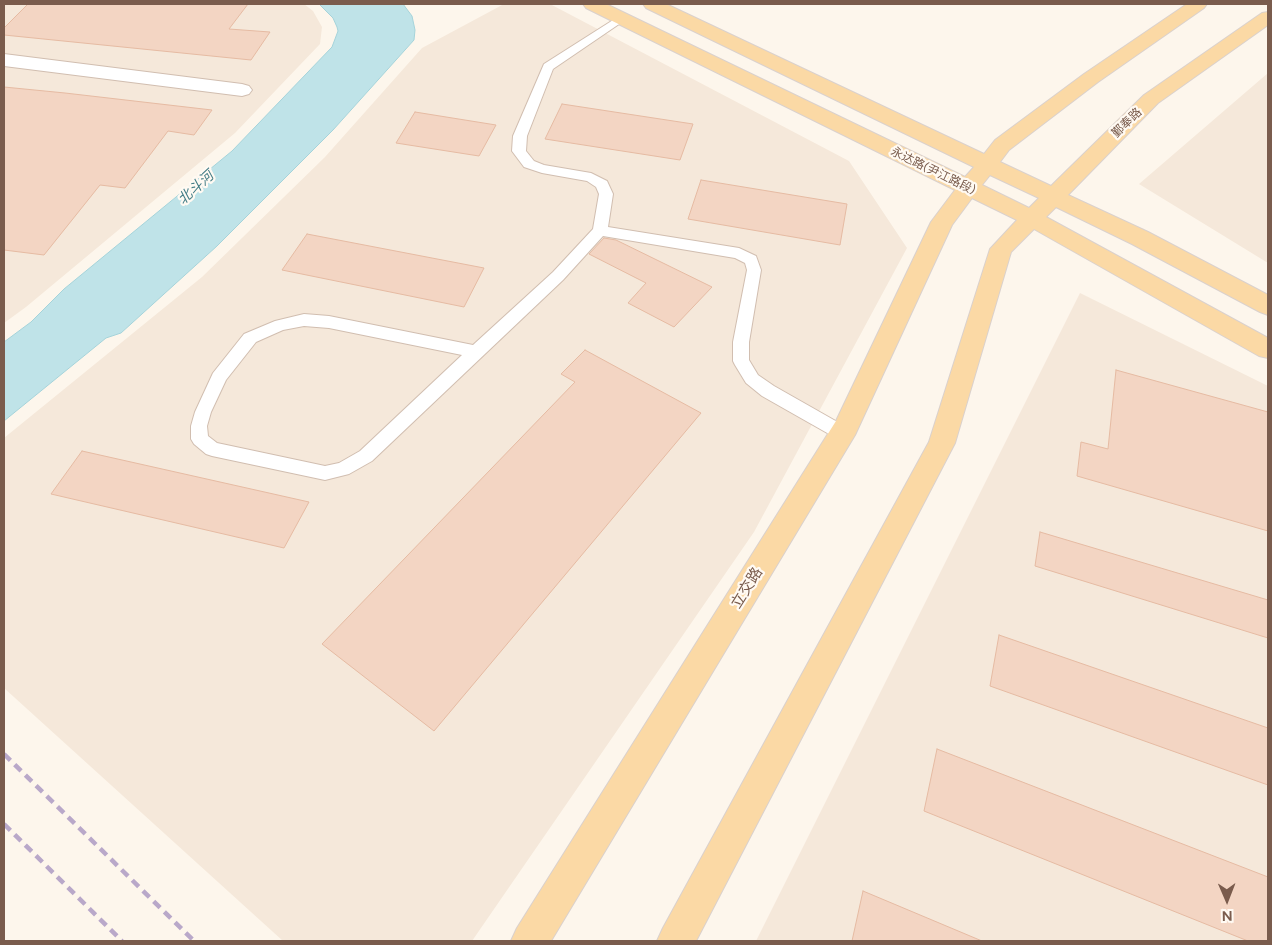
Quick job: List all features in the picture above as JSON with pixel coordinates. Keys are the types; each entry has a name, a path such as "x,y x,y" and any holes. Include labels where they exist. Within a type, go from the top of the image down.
{"main road":[{"name":"永达路(尹江路段)","path":"592,4 1031,218 1268,349"},
{"name":"永达路(尹江路段)","path":"652,4 1140,238 1268,306"},
{"path":"969,188 1002,145 1092,78 1198,4"},
{"name":"鄞奉路","path":"676,941 942,443 1001,249 1151,99 1268,17"},
{"name":"立交路","path":"530,941 842,433 942,222 969,188"}],"street":[{"path":"4,60 242,90"}],"lane":[{"path":"476,352 329,322 304,320 280,325 250,338 219,377 202,412 199,426 200,440 212,449 325,473 343,469 366,456 558,276 600,231 606,194 602,184 591,177 542,169 529,164 519,151 520,136 548,67 621,18"},
{"path":"600,231 739,253 751,260 754,270 741,342 741,361 752,379 768,391 842,433"}],"shaded area":[{"path":"4,4 304,4 313,11 322,27 320,44 235,133 26,307 4,323"},
{"path":"504,4 550,4 849,161 907,248 754,532 472,941 283,941 4,688 4,438 202,277 325,157 422,48"},
{"path":"1268,73 1268,263 1139,184"},
{"path":"1080,293 1268,386 1268,941 756,941"}],"water":[{"name":"北斗河","path":"319,4 403,4 412,16 415,30 414,40 333,130 217,246 121,333 106,338 4,421 4,342 31,322 64,289 232,151 332,47 338,31 337,27 333,18"}],"building":[{"path":"28,4 248,4 229,29 270,32 251,60 4,35 4,28"},
{"path":"4,87 212,110 194,135 168,131 125,188 100,185 44,255 4,250"},
{"path":"562,104 693,124 680,160 545,139"},
{"path":"415,112 496,125 479,156 396,143"},
{"path":"701,180 847,204 840,245 688,219"},
{"path":"307,234 484,268 464,307 282,270"},
{"path":"604,238 616,240 712,287 674,327 628,303 646,283 589,254"},
{"path":"585,350 701,413 434,731 322,644 575,382 561,374"},
{"path":"1116,370 1268,412 1268,531 1077,476 1081,442 1108,449"},
{"path":"82,451 309,502 284,548 51,494"},
{"path":"1040,532 1268,600 1268,638 1035,566"},
{"path":"999,635 1268,728 1268,785 990,686"},
{"path":"937,749 1268,877 1268,941 1248,941 924,811"},
{"path":"863,891 982,941 852,941"}],"railway":[{"path":"4,754 194,941"},
{"path":"4,824 122,941"}]}
